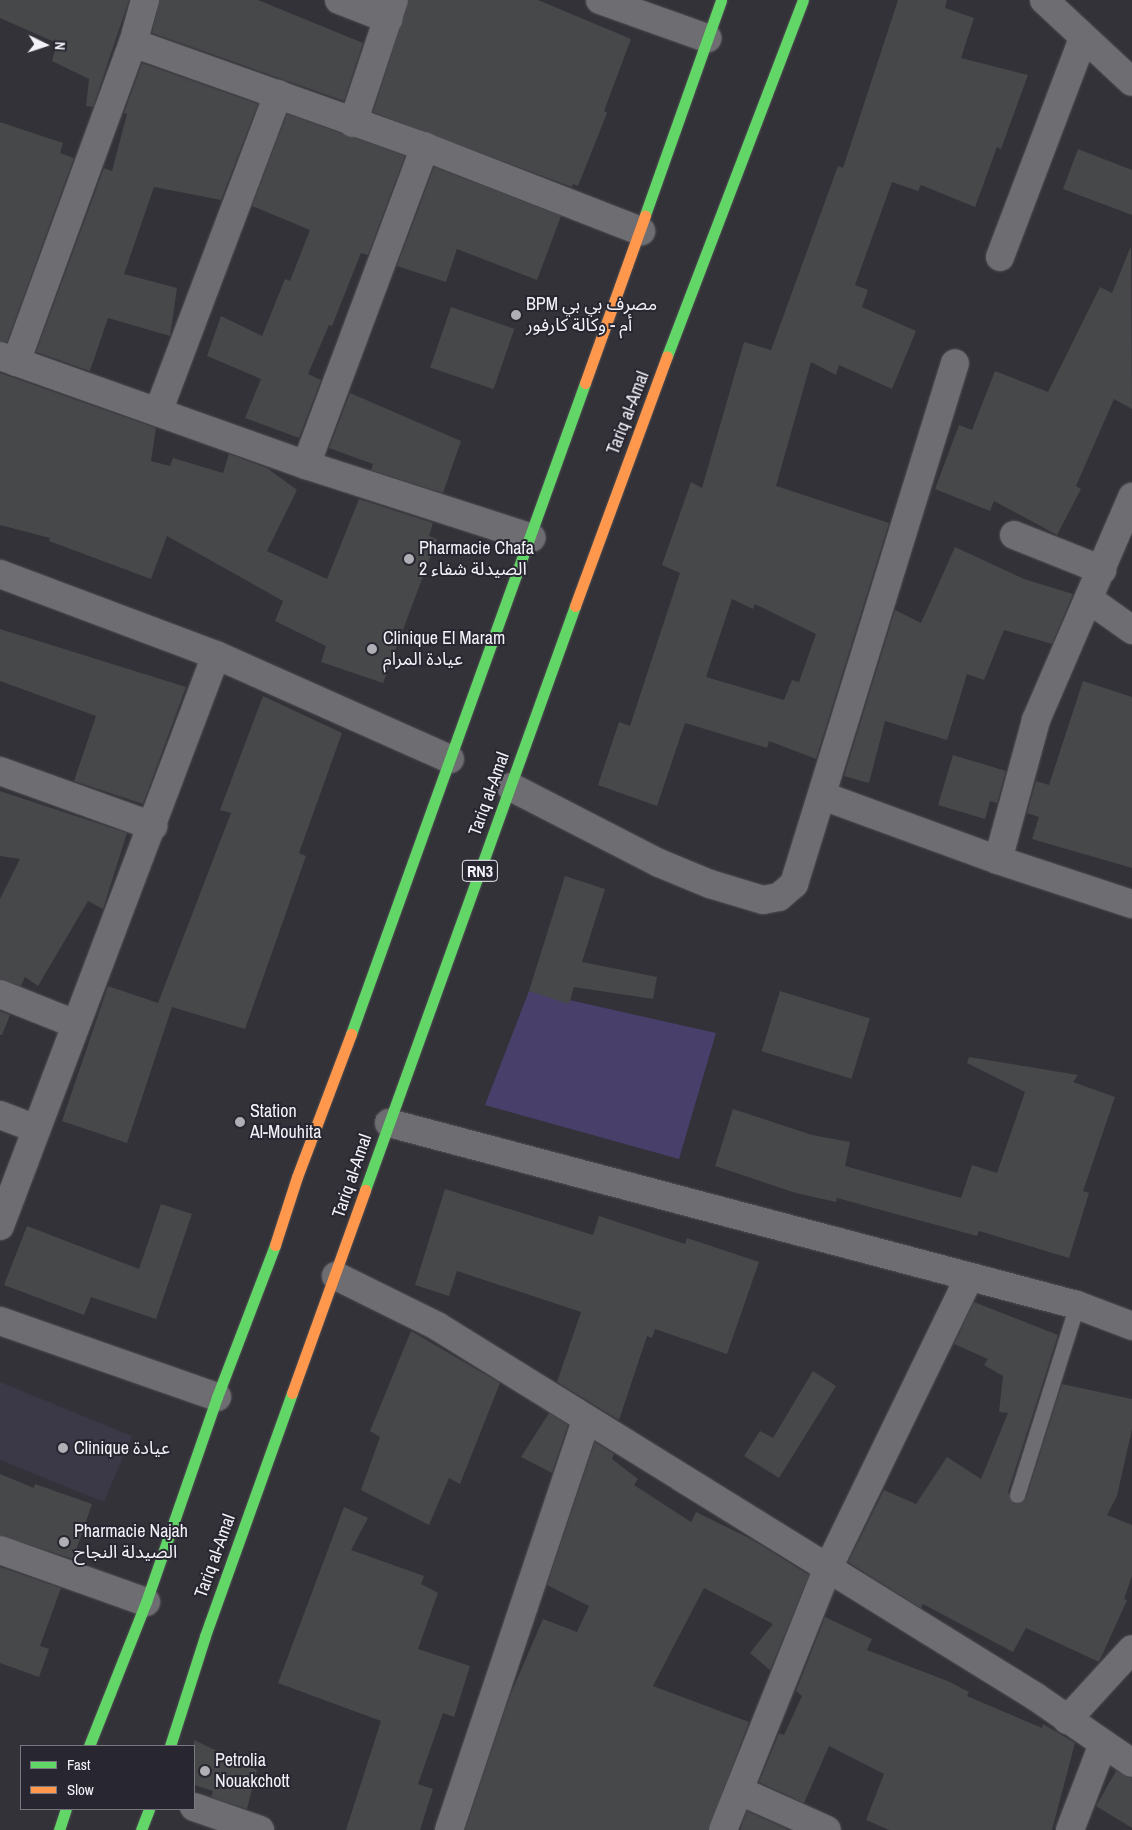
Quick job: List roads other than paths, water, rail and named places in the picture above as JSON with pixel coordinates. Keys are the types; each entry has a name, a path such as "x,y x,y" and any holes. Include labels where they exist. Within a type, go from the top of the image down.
{"highway":[{"path":"89,1745 146,1602 217,1397 275,1246 297,1177 386,942 450,760 532,538 721,0"},
{"name":"Tariq al-Amal","path":"170,1745 205,1636 336,1276 612,502 803,0"},
{"path":"59,1830 66,1810"},
{"path":"141,1830 149,1810"}],"street":[{"path":"145,0 133,43 8,359 306,465 532,538"},
{"path":"339,0 391,9 353,123"},
{"path":"600,0 707,38"},
{"path":"1044,0 1083,39 1132,82"},
{"path":"1000,256 1083,39"},
{"path":"133,43 278,94 353,123 425,147 641,231"},
{"path":"158,412 278,94"},
{"path":"306,465 425,147"},
{"path":"511,787 660,863 763,900 779,897 794,884 823,796 955,362"},
{"path":"998,860 1036,720 1090,600 1132,497"},
{"path":"1014,535 1102,570"},
{"path":"0,574 216,656 450,760"},
{"path":"1090,600 1132,630"},
{"path":"0,1226 216,656"},
{"path":"0,771 153,826"},
{"path":"823,796 998,860 1132,904"},
{"path":"0,994 76,1024"},
{"path":"0,1116 36,1129"},
{"path":"389,1123 1077,1305 1132,1326"},
{"path":"336,1276 437,1326 1036,1697 1067,1720 1132,1762"},
{"path":"723,1830 828,1568 970,1278"},
{"path":"0,1321 217,1397"},
{"path":"448,1830 586,1420"},
{"path":"0,1550 146,1602"},
{"path":"1067,1720 1132,1649"},
{"path":"1070,1830 1103,1744"},
{"path":"740,1791 827,1830"},
{"path":"195,1807 260,1830"}],"lane":[{"path":"1017,1495 1077,1305"}],"place":[{"name":"BPM مصرف بي بي أم - وكالة كارفور","path":"516,315"},
{"name":"Pharmacie Chafa 2 الصيدلة شفاء","path":"409,559"},
{"name":"Clinique El Maram عيادة المرام","path":"372,649"},
{"name":"Station Al-Mouhita","path":"240,1122"},
{"name":"Clinique عيادة","path":"63,1448"},
{"name":"Pharmacie Najah الصيدلة النجاح","path":"64,1542"},
{"name":"Petrolia Nouakchott","path":"205,1771"}]}
